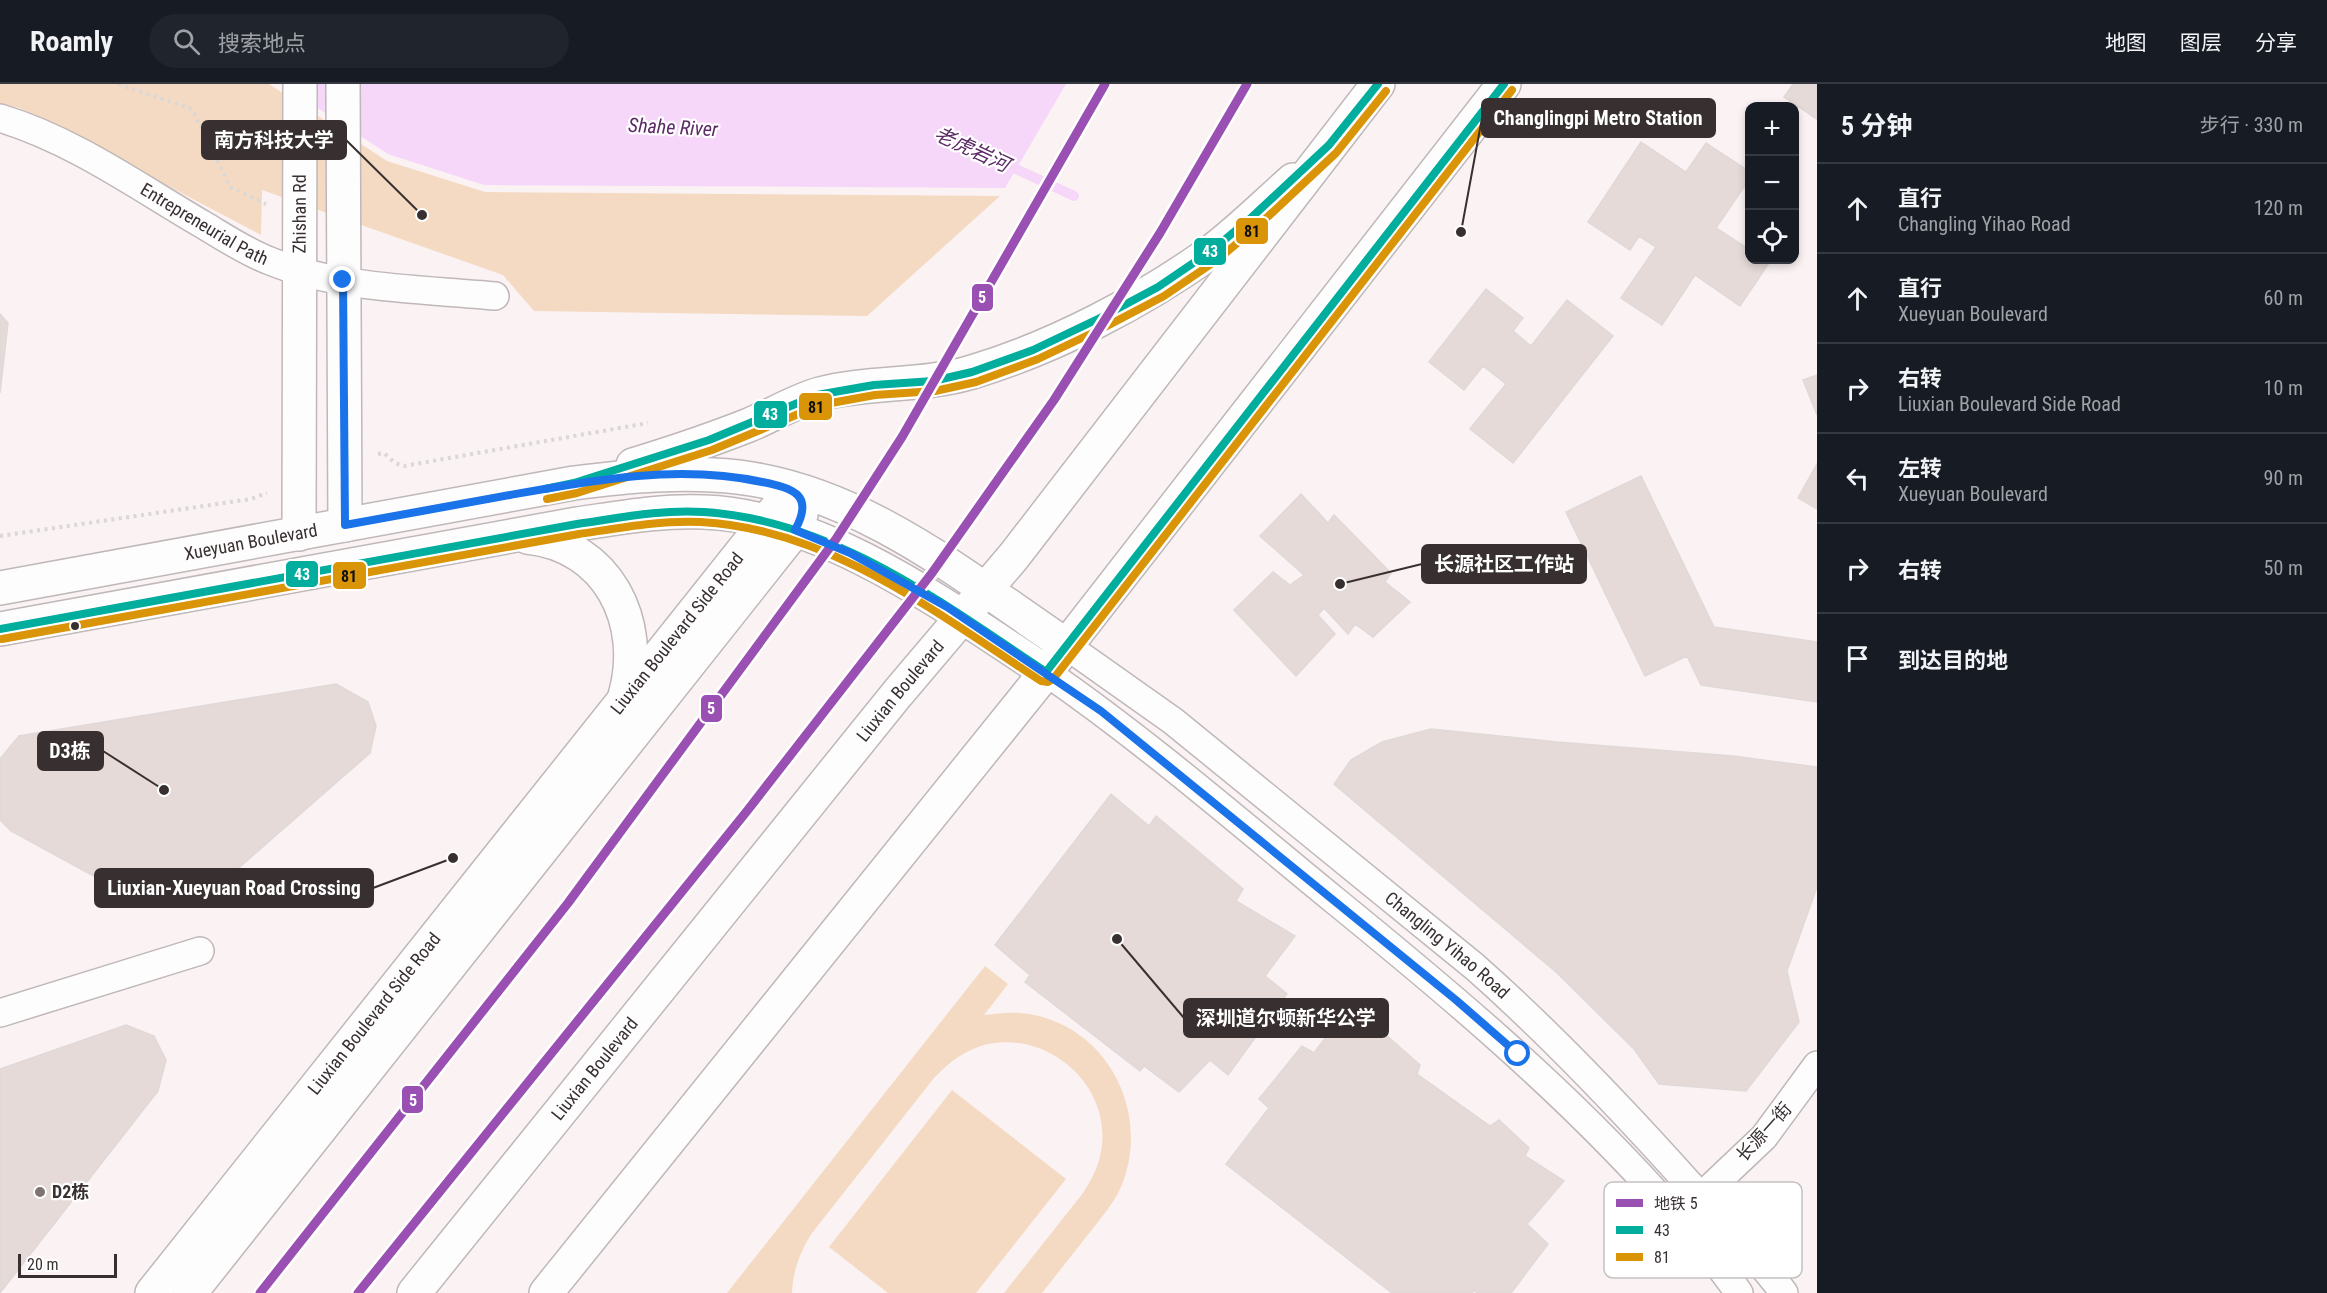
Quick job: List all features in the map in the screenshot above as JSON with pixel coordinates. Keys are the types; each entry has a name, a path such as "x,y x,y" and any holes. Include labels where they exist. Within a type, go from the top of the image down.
{"main road":[{"name":"Zhishan Rd","path":"298,534 300,84"},
{"path":"343,84 345,525"},
{"name":"Liuxian Boulevard","path":"414,1293 890,704 1014,556 1186,336 1329,145 1378,84"},
{"path":"546,1293 1067,646 1504,84"},
{"path":"574,483 709,440 794,404 837,390 933,381 972,372 1033,350 1158,287 1211,251 1252,217 1329,145"},
{"name":"Xueyuan Boulevard","path":"0,588 574,483 702,474 740,477 792,489 848,508 883,526 1067,646"},
{"name":"Liuxian Boulevard Side Road","path":"190,1293 780,526 792,489"},
{"path":"0,629 577,524 665,513 705,512 780,526 860,557 963,617 1046,672"},
{"name":"Liuxian Boulevard Side Road","path":"152,1293 624,699 780,526"},
{"path":"507,537 542,538 560,543 578,553 605,578 617,596 625,615 630,638 632,660 624,699"}],"street":[{"name":"Entrepreneurial Path","path":"0,118 27,126 65,143 235,244 267,260 300,272 343,280 495,296"},
{"name":"Changling Yihao Road","path":"1067,646 1173,721 1475,967 1563,1049 1687,1182"},
{"name":"Changling Yihao Road","path":"1046,672 1120,724 1465,1008 1572,1106 1644,1182"},
{"path":"0,1013 200,951"},
{"name":"长源一街","path":"1717,1182 1764,1137 1817,1065"},
{"name":"Changling Yihao Road","path":"1727,1278 1739,1293"},
{"name":"Changling Yihao Road","path":"1771,1278 1784,1293"}],"path":[{"path":"118,84 192,109 230,187 300,220"},
{"path":"374,455 384,453 395,463 404,466 655,422"},
{"path":"0,536 251,499 265,495 273,489"}],"shaded area":[{"path":"0,84 269,84 387,161 485,192 1000,196 867,316 534,311 503,275 262,190 261,235 20,108 0,104"},
{"path":"985,966 1008,984 984,1015 1028,1014 1061,1024 1084,1039 1103,1058 1118,1080 1127,1106 1131,1132 1129,1160 1121,1187 1107,1210 1042,1293 1004,1293 1086,1189 1099,1161 1102,1132 1098,1109 1088,1088 1074,1070 1056,1056 1035,1047 1012,1042 988,1044 972,1049 934,1078 812,1233 798,1262 792,1293 727,1293"},
{"path":"952,1090 1066,1179 976,1293 888,1293 829,1247"}],"water":[{"name":"Shahe River","path":"281,84 1066,84 1005,188 484,185 388,154"}],"building":[{"path":"1793,84 1817,84 1817,119 1799,107 1799,102 1792,102 1784,97"},
{"path":"1641,142 1686,172 1706,143 1745,169 1745,185 1716,228 1745,247 1745,264 1768,264 1740,306 1695,275 1662,325 1621,298 1656,247 1639,236 1630,250 1588,222"},
{"path":"1486,289 1523,318 1513,331 1531,346 1567,300 1613,336 1513,463 1470,429 1506,384 1483,366 1464,390 1429,362"},
{"path":"0,314 8,323 0,393"},
{"path":"0,314 8,323 0,393"},
{"path":"1817,375 1817,415 1803,380"},
{"path":"1817,464 1817,509 1798,498"},
{"path":"1641,476 1714,627 1817,642 1817,702 1701,685 1687,656 1645,676 1566,512"},
{"path":"1301,494 1328,523 1334,515 1391,573 1385,582 1410,602 1373,637 1355,624 1348,634 1324,608 1318,615 1335,634 1296,676 1234,610 1273,572 1290,585 1304,575 1260,536"},
{"path":"336,684 368,702 376,726 370,753 227,878 194,893 172,899 140,897 90,874 11,831 0,820 0,759 19,736"},
{"path":"1431,729 1733,756 1817,767 1817,887 1787,971 1799,1022 1746,1091 1659,1084 1634,1049 1556,972 1334,784 1351,760 1382,742"},
{"path":"1111,794 1149,826 1156,816 1243,889 1236,901 1295,936 1265,976 1287,994 1228,1075 1210,1060 1179,1092 1144,1066 1140,1071 1025,982 1030,975 995,945"},
{"path":"1346,1010 1373,1032 1379,1029 1420,1065 1417,1074 1490,1126 1499,1120 1529,1148 1525,1156 1564,1181 1527,1224 1548,1244 1511,1293 1477,1293 1474,1290 1472,1293 1392,1293 1226,1164 1269,1108 1259,1099 1302,1046 1314,1053"},
{"name":"D2栋","path":"126,1025 154,1036 166,1060 158,1091 0,1293 0,1069"}],"waterway":[{"name":"老虎岩河","path":"1003,163 1074,196"}],"metro line":[{"name":"5","path":"260,1293 568,903 836,539 902,437 1105,84"},
{"name":"5","path":"358,1293 747,811 932,573 1054,400 1160,233 1247,84"}],"transit line":[{"name":"43","path":"545,489 574,483 709,440 817,395 874,385 933,381 972,372 1033,350 1100,318 1158,287 1211,251 1252,217 1329,145 1378,84"},
{"name":"43","path":"0,629 577,524 688,511 751,518 797,531 841,548 926,593 1046,672 1504,84"},
{"name":"81","path":"2,639 579,534 655,523 701,522 748,528 794,540 838,558 922,603 1041,681 1048,682 1054,678 1512,90"},
{"name":"81","path":"547,499 577,493 712,450 820,405 875,395 935,391 976,382 1038,359 1105,327 1164,296 1217,260 1259,225 1336,153 1386,91"}],"place":[{"name":"南方科技大学","path":"422,215"},
{"name":"Changlingpi Metro Station","path":"1461,232"},
{"name":"长源社区工作站","path":"1340,584"},
{"name":"D3栋","path":"164,790"},
{"name":"Liuxian-Xueyuan Road Crossing","path":"453,858"},
{"name":"深圳道尔顿新华公学","path":"1117,939"},
{"name":"D2栋","path":"40,1192"}],"route":[{"path":"343,280 345,525 574,483 615,478 702,474 740,477 792,489 800,499 802,511 795,530 878,567 947,607 1120,724 1456,1000 1518,1054"}]}
